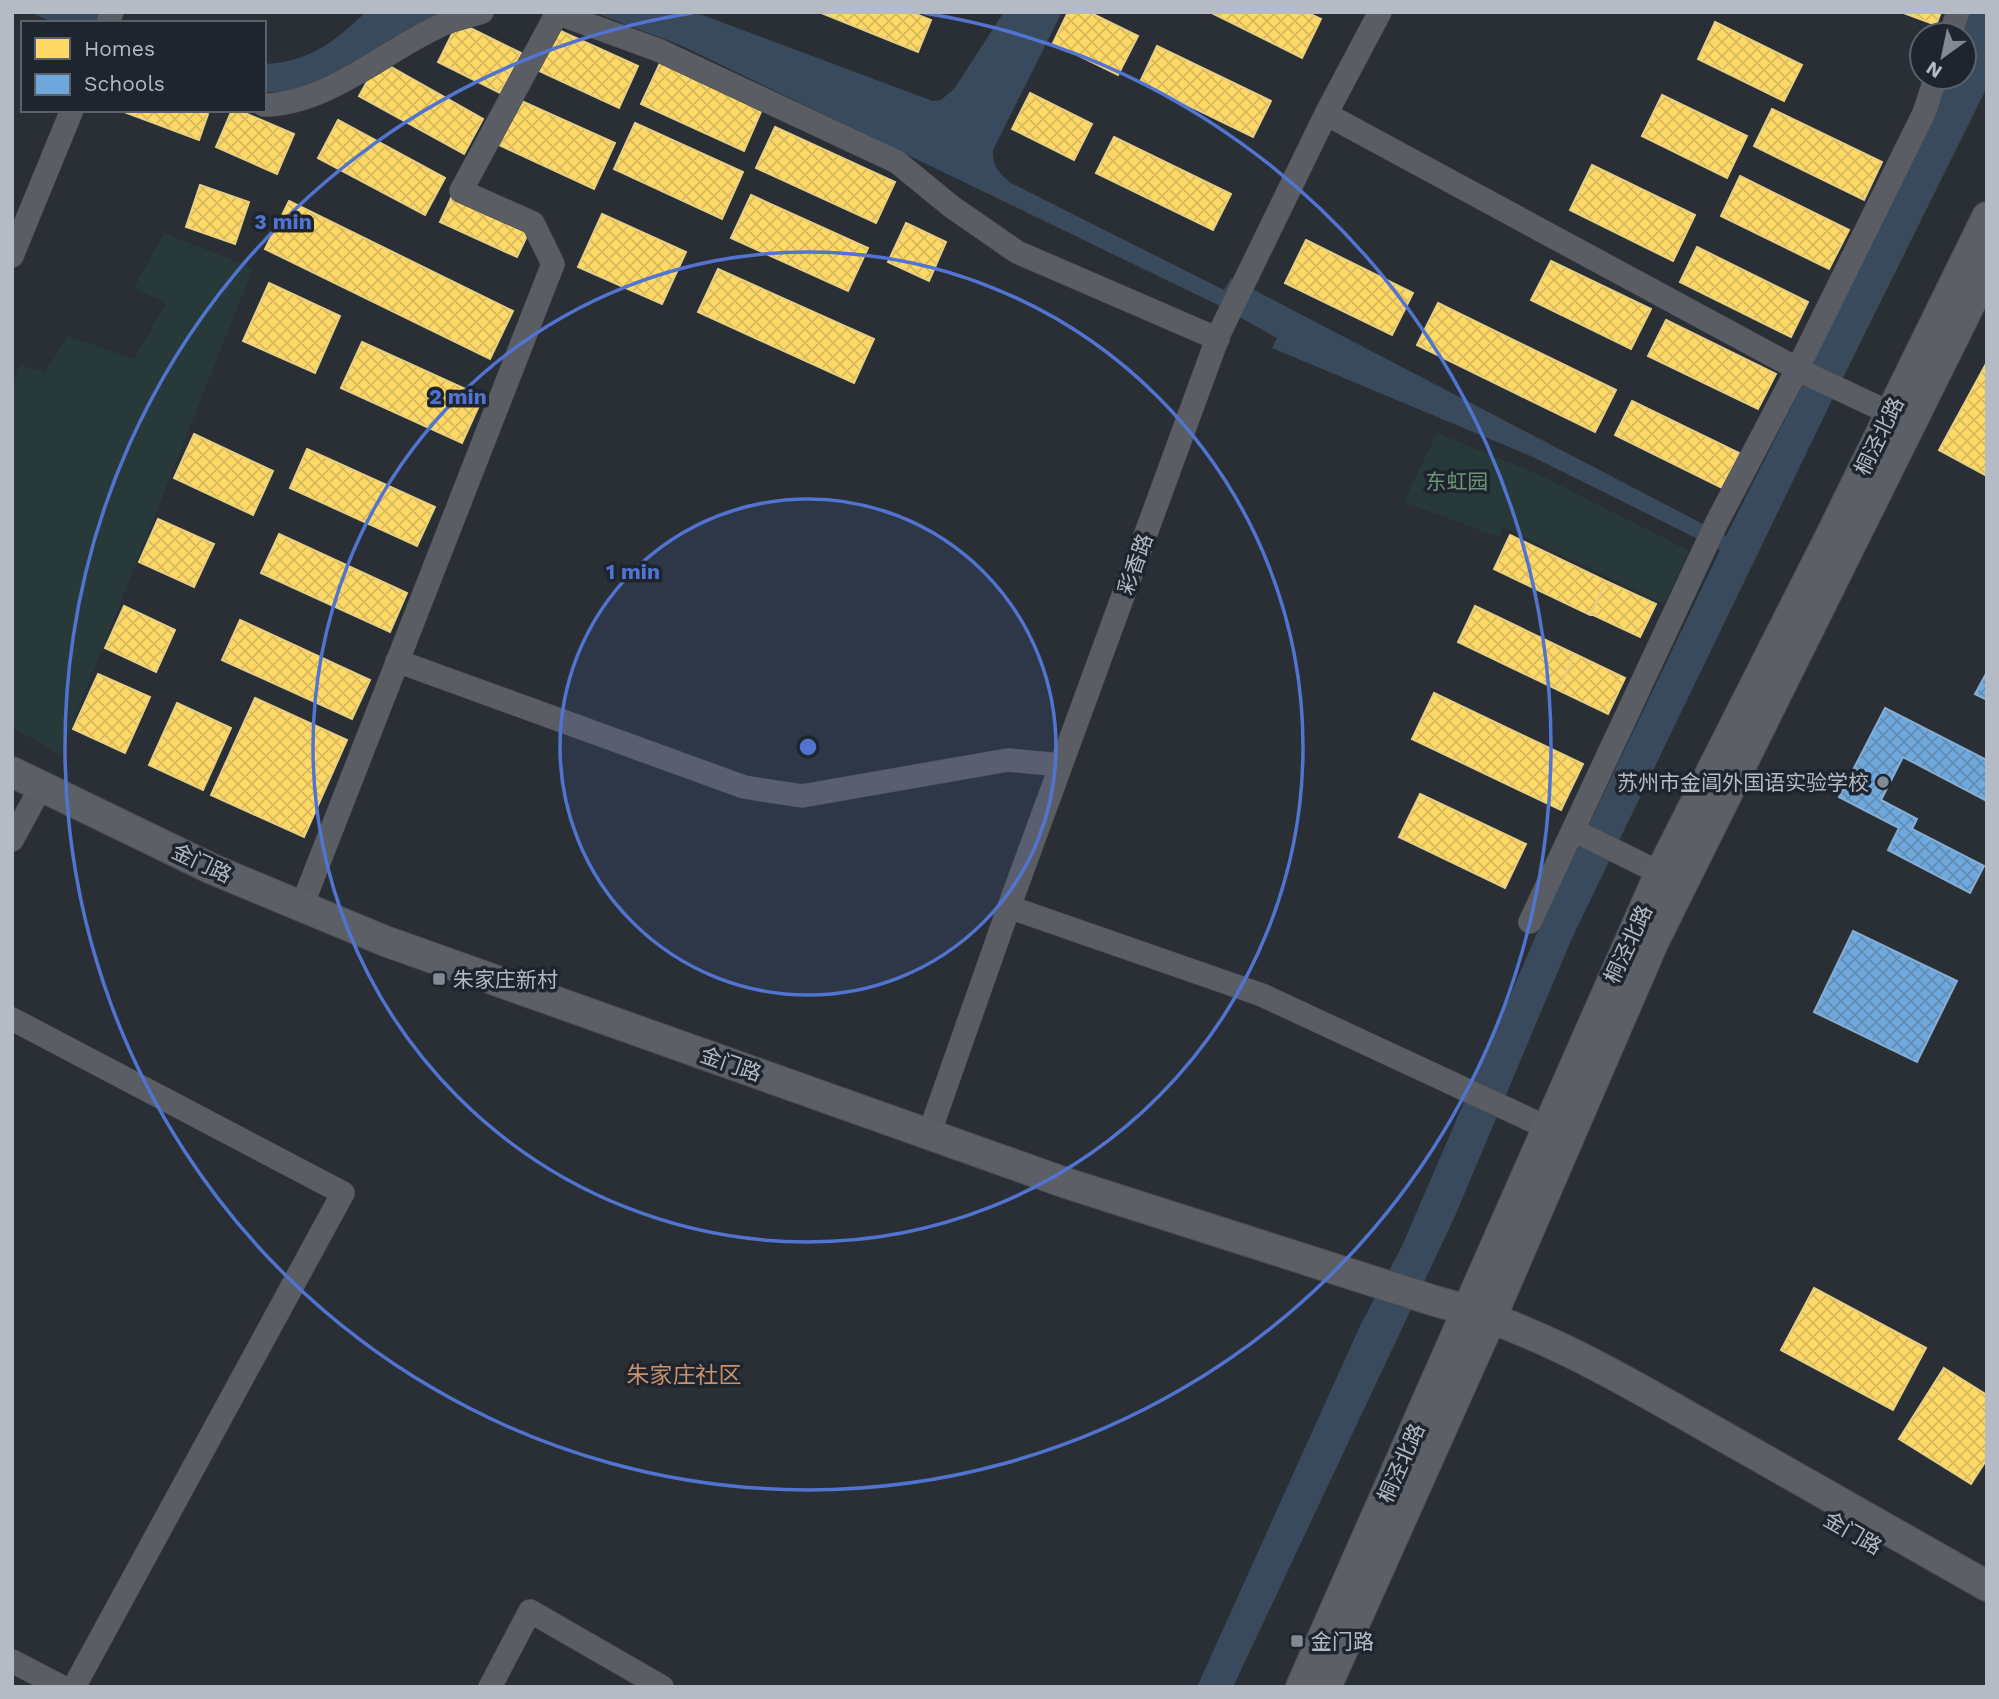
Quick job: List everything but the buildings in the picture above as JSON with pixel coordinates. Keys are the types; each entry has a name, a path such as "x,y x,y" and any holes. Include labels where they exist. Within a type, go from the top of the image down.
{"main road":[{"name":"桐泾北路","path":"1326,1687 1481,1321 1548,1128 1660,873 1987,216"},
{"name":"桐泾北路","path":"1301,1687 1481,1321 1672,905 1987,270"},
{"name":"金门路","path":"12,772 212,869 301,908 482,977 1119,1200 1435,1301 1481,1321 1987,1609"},
{"name":"金门路","path":"1481,1321 1535,1335 1592,1363 1987,1586"}],"street":[{"path":"266,105 282,105 313,95 446,23 482,12"},
{"path":"301,908 552,264 533,223 461,191 555,12 612,22 658,50 897,162 952,207 1017,252 1219,337"},
{"name":"彩香路","path":"929,1133 1009,907 1219,337 1326,114 1380,12"},
{"path":"1530,922 1577,832 1703,552 1801,370 1924,113 1931,91"},
{"path":"12,256 71,112"},
{"path":"1326,114 1838,390 1891,413"},
{"path":"397,661 744,787 802,796 1008,760 1061,765"},
{"path":"12,840 41,787"},
{"path":"1577,832 1660,873"},
{"path":"1009,907 1262,995 1548,1128"},
{"path":"12,1019 343,1193 74,1687"},
{"path":"490,1687 530,1611 663,1687"},
{"path":"12,1661 62,1687"}],"green space":[{"path":"164,233 253,268 60,755 12,727 12,386 20,365 45,372 68,336 134,359 166,303 134,288"},
{"name":"东虹园","path":"1437,433 1544,477 1689,551 1664,604 1503,527 1499,537 1404,502"}],"water":[{"path":"30,12 101,12 121,21 50,21"},
{"path":"366,12 452,12 297,92 266,92 266,64 308,55 343,32"},
{"path":"593,12 694,12 933,101 941,100 954,89 1004,12 1062,12 993,150 997,169 1011,183 1224,290 1231,278 1726,536 1813,364 1935,91 1978,91 1978,21 1965,21 1969,12 1987,12 1987,87 1832,400 1572,938 1455,1216 1233,1687 1197,1687 1360,1326 1402,1246 1537,933 1720,550 1533,457 1272,348 1277,338 1216,304 680,45"}],"place":[{"name":"苏州市金阊外国语实验学校","path":"1883,782"},
{"name":"朱家庄新村","path":"439,979"},
{"name":"金门路","path":"1297,1641"}],"district":[{"name":"朱家庄社区","path":"684,1375"}]}
